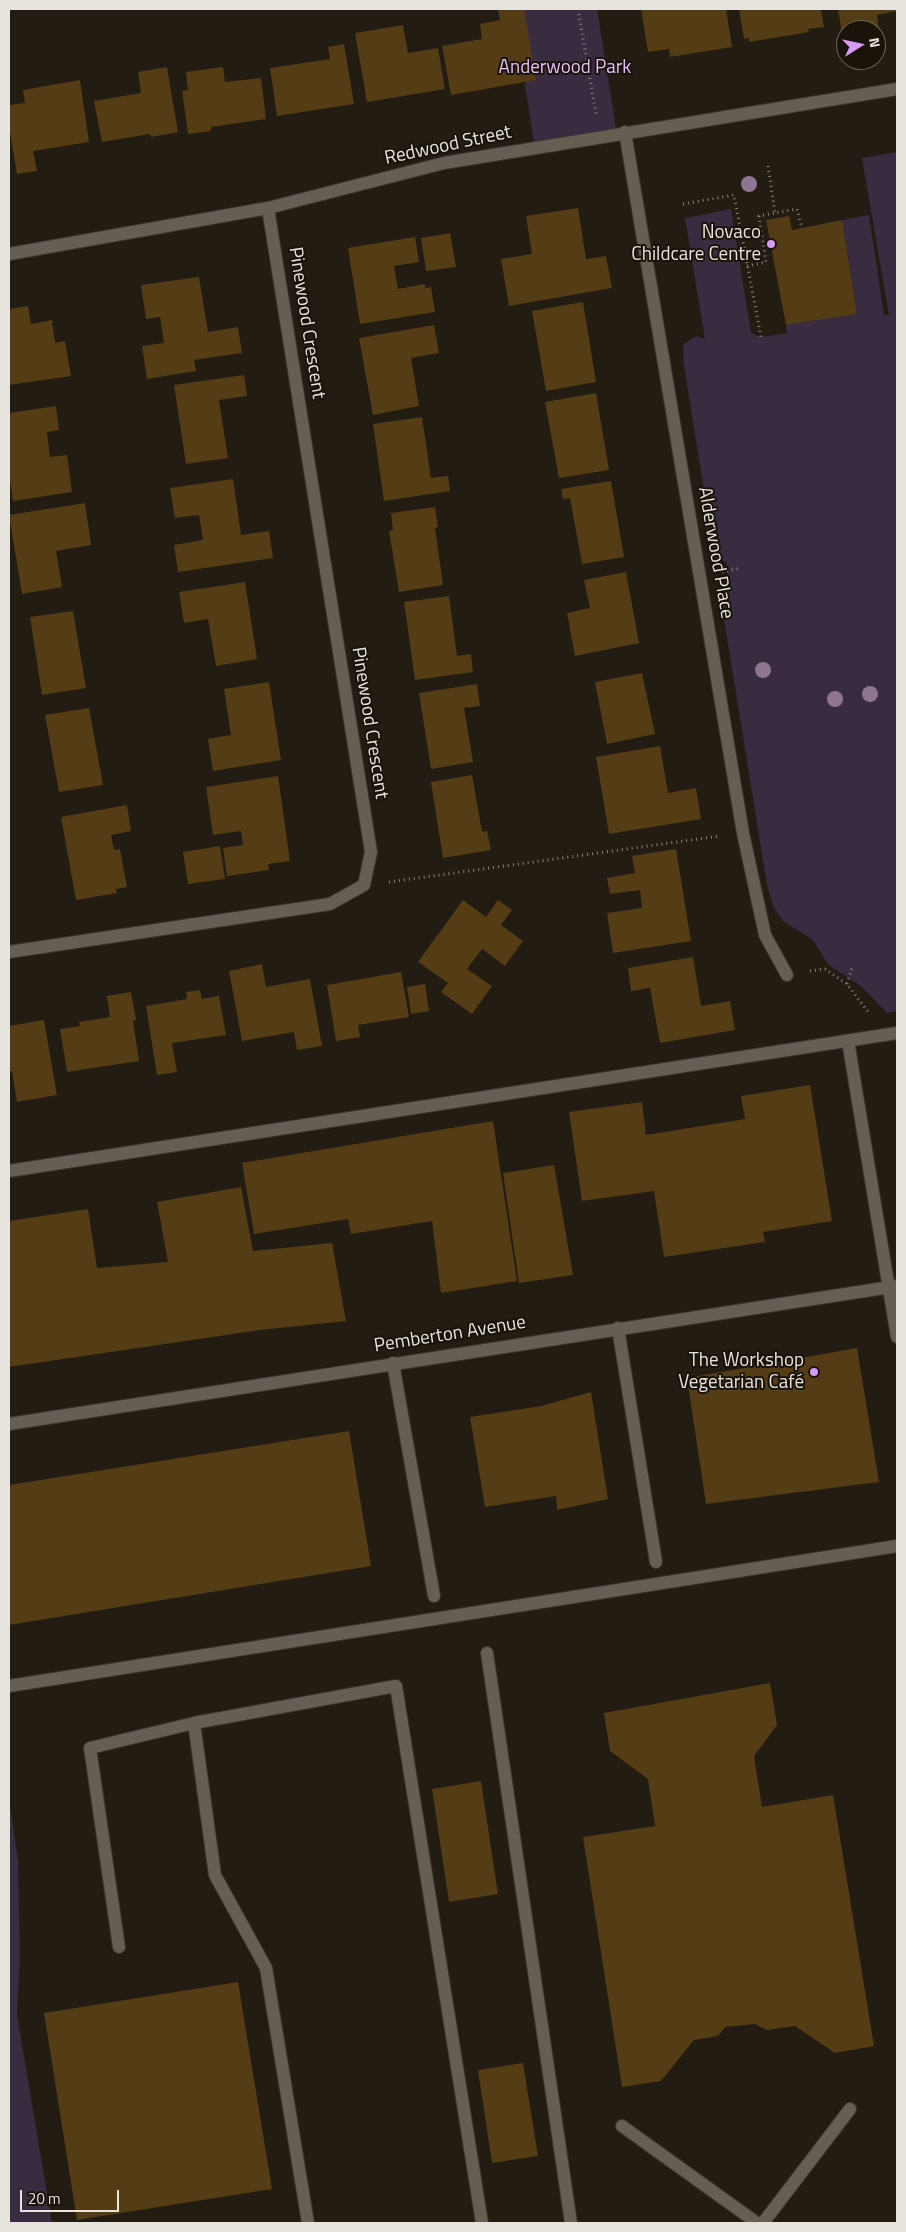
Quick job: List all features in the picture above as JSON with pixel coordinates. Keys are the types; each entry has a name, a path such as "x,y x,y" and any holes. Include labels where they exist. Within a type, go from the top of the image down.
{"street":[{"name":"Redwood Street","path":"9,254 268,208 444,163 897,89"},
{"name":"Alderwood Place","path":"625,132 744,833 765,935 787,975"},
{"name":"Pinewood Crescent","path":"268,208 371,852 364,885"},
{"path":"9,952 330,904 364,885"},
{"path":"9,1171 897,1032"},
{"path":"848,1041 894,1286 897,1337"},
{"name":"Pemberton Avenue","path":"9,1424 894,1286"},
{"path":"618,1328 656,1562"},
{"path":"393,1363 434,1596"},
{"path":"9,1686 897,1546"},
{"path":"487,1653 571,2223"},
{"path":"118,1946 90,1748 194,1722 396,1686 482,2223"},
{"path":"194,1722 215,1875 266,1968 308,2223"},
{"path":"762,2223 850,2109"},
{"path":"622,2126 757,2223"}],"path":[{"path":"578,9 596,116"},
{"path":"768,166 775,212"},
{"path":"683,204 734,195 761,338"},
{"path":"747,266 766,262 759,216 797,208 802,228"},
{"path":"364,885 744,833"},
{"path":"848,984 853,965"},
{"path":"787,975 825,969 848,984 872,1018 876,1036"}],"green space":[{"name":"Anderwood Park","path":"513,9 597,9 616,128 534,142"},
{"path":"897,152 897,1011 887,1013 862,987 828,964 813,940 783,921 773,906 767,885 719,588 729,579 726,562 715,558 684,366 683,345 696,336 705,339 685,218 731,209 751,333 761,337 787,333 786,325 857,314 842,220 869,215 884,315 889,315 862,158"},
{"path":"9,1798 18,1861 20,1957 17,2015 52,2223 9,2223"}],"building":[{"path":"498,9 524,9 536,80 451,95 442,46 482,39 480,24 500,20"},
{"path":"641,9 726,9 732,47 670,57 669,49 648,52"},
{"path":"739,9 821,9 824,27 808,29 809,32 749,42 749,38 744,39"},
{"path":"838,9 897,9 897,11 877,15 878,20 840,20"},
{"path":"403,25 408,53 438,48 445,89 367,102 355,33"},
{"path":"344,44 354,104 277,116 270,68 330,59 328,47"},
{"path":"167,67 178,132 151,137 150,134 102,142 94,101 141,93 138,72"},
{"path":"223,67 225,82 261,78 266,119 211,127 211,131 188,134 182,91 188,90 186,72"},
{"path":"80,80 89,142 33,151 37,171 17,174 9,127 9,105 25,103 23,90"},
{"path":"578,208 586,259 606,256 612,288 509,306 501,259 532,254 526,216"},
{"name":"Novaco Childcare Centre","path":"789,216 792,230 842,220 857,314 786,325 766,220"},
{"path":"450,233 456,267 426,271 421,238"},
{"path":"415,237 419,262 394,266 398,289 425,284 425,288 431,287 435,312 360,324 348,248"},
{"path":"199,277 208,332 238,327 242,353 194,360 196,371 147,379 142,346 164,343 160,317 146,319 141,285"},
{"path":"583,302 596,382 546,391 532,311"},
{"path":"28,306 31,324 52,320 55,343 65,341 71,376 9,385 9,309"},
{"path":"434,325 439,353 411,358 419,406 373,415 359,338"},
{"path":"244,375 247,396 219,400 228,458 186,464 174,385"},
{"path":"596,393 609,470 559,478 545,402"},
{"path":"56,406 59,430 47,432 50,457 67,455 72,492 13,501 9,474 9,413"},
{"path":"422,417 431,478 448,476 450,491 384,501 373,424"},
{"path":"233,479 241,535 269,531 273,558 178,572 174,545 203,540 199,515 175,518 170,488"},
{"path":"611,481 624,557 582,564 570,498 563,499 561,489"},
{"path":"85,503 91,545 56,551 62,587 22,594 9,515"},
{"path":"435,507 438,527 435,528 443,585 399,592 389,531 393,530 391,513"},
{"path":"626,572 639,643 575,656 567,613 590,608 584,580"},
{"path":"245,582 257,659 216,666 208,619 184,623 179,592"},
{"path":"449,596 457,656 471,654 473,672 415,680 404,602"},
{"path":"73,611 86,688 42,695 30,617"},
{"path":"642,673 655,734 607,744 595,682"},
{"path":"269,682 281,760 213,771 208,739 231,735 224,689"},
{"path":"477,684 480,706 464,708 473,762 431,769 419,693"},
{"path":"89,708 103,785 59,792 45,715"},
{"path":"660,746 668,793 696,788 701,819 609,834 596,757"},
{"path":"472,775 482,832 487,831 491,850 443,858 431,782"},
{"path":"278,776 290,861 268,864 269,870 227,876 223,848 243,845 241,831 213,835 206,787"},
{"path":"127,805 131,831 111,835 114,850 120,849 127,887 116,889 117,893 76,900 61,817"},
{"path":"220,846 225,879 188,884 183,852"},
{"path":"676,849 691,941 613,953 607,913 642,908 640,890 610,894 607,878 635,873 632,856"},
{"path":"463,900 486,917 498,900 512,910 501,925 523,941 505,966 482,949 467,969 492,986 472,1014 441,992 448,983 418,962"},
{"path":"693,957 701,1006 730,1001 735,1030 660,1043 650,988 631,991 628,968"},
{"path":"262,964 266,987 310,979 322,1046 297,1050 294,1032 242,1041 229,971"},
{"path":"401,972 409,1017 358,1025 360,1037 336,1041 327,985"},
{"path":"425,984 429,1011 411,1014 407,987"},
{"path":"200,990 202,999 219,996 226,1035 172,1043 177,1072 157,1075 146,1006 187,999 186,992"},
{"path":"131,992 136,1020 133,1021 139,1061 67,1072 60,1029 80,1026 79,1022 110,1017 107,996"},
{"path":"44,1020 57,1095 17,1102 12,1071 9,1072 9,1026"},
{"path":"810,1085 832,1221 763,1232 765,1242 664,1257 654,1191 582,1201 569,1112 642,1102 646,1135 745,1119 741,1096"},
{"path":"493,1121 517,1281 441,1293 432,1221 351,1234 348,1219 254,1234 242,1163"},
{"path":"554,1165 573,1275 519,1283 503,1173"},
{"path":"241,1187 253,1251 332,1243 346,1321 260,1330 9,1367 9,1221 88,1209 97,1268 168,1262 157,1202"},
{"path":"857,1348 879,1482 706,1504 687,1378"},
{"path":"591,1392 608,1499 557,1510 556,1496 485,1507 470,1417 541,1406"},
{"path":"349,1431 371,1566 9,1625 9,1485"},
{"path":"770,1683 777,1725 754,1756 762,1807 833,1795 874,2046 835,2053 795,2026 767,2030 755,2024 725,2027 718,2036 694,2040 661,2081 622,2087 583,1837 655,1826 648,1779 610,1751 604,1713"},
{"path":"481,1781 498,1894 449,1902 432,1789"},
{"path":"238,1982 272,2189 77,2220 44,2013"},
{"path":"523,2063 538,2156 492,2163 478,2070"}],"place":[{"name":"Novaco Childcare Centre","path":"771,244"},
{"name":"The Workshop Vegetarian Café","path":"814,1372"}]}
